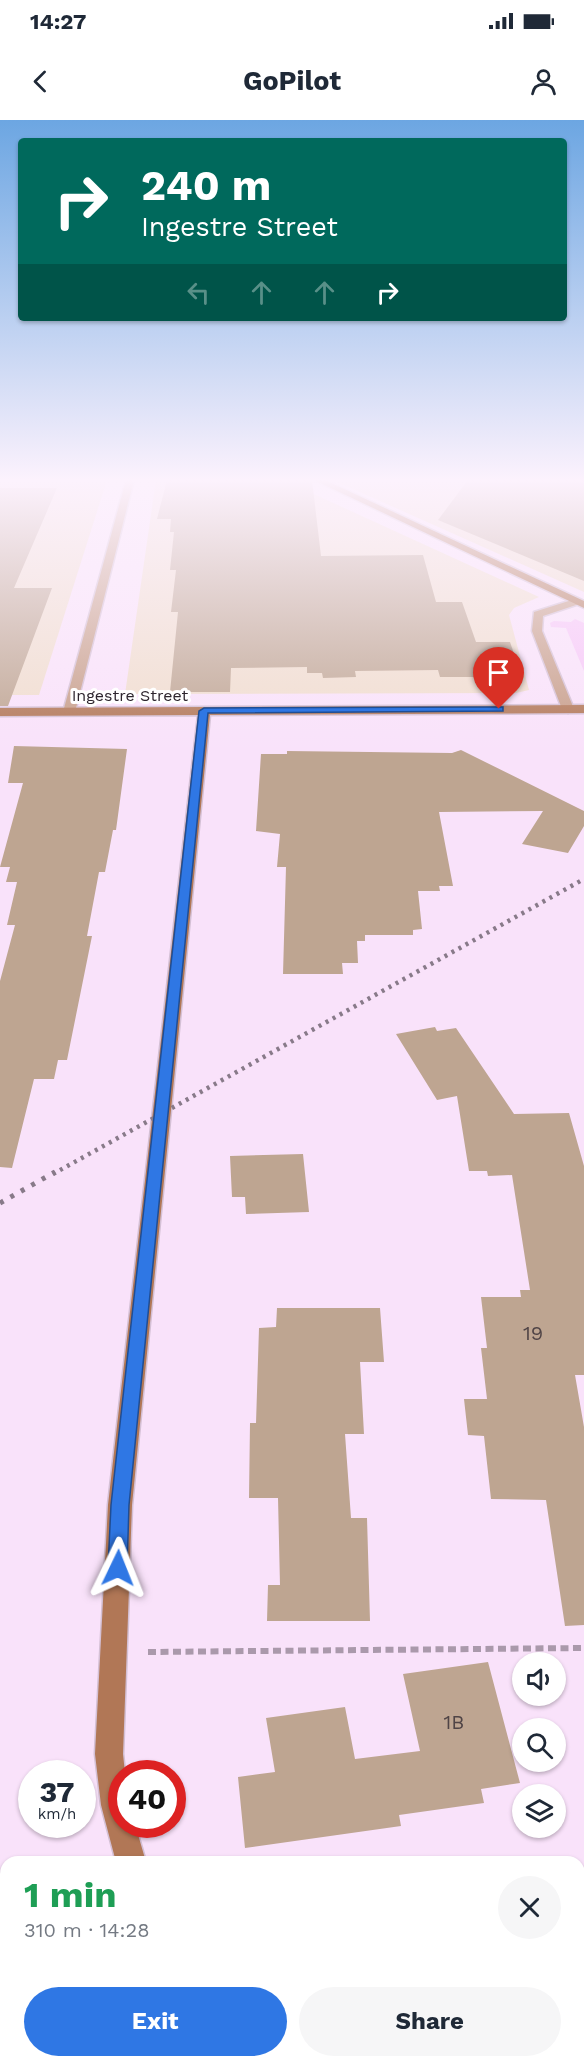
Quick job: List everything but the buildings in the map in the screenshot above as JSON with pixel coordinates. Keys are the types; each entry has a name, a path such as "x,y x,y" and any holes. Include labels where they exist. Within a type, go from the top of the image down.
{"main road":[{"path":"511,571 579,603"},
{"name":"Ingestre Street","path":"0,712 584,709"},
{"path":"124,1856 109,1754 120,1505 204,711"}],"street":[{"path":"69,712 106,571"},
{"path":"568,709 537,631 536,620 538,614 547,609 579,603"}],"path":[{"path":"115,1653 584,1648"}],"shaded area":[{"path":"0,571 78,571 39,695 0,695"},
{"path":"143,571 482,571 539,597 514,608 509,615 529,690 516,693 125,694"},
{"path":"537,571 584,571 584,592"},
{"path":"575,619 584,623 584,671 566,628 551,627 550,623 554,621 571,622"}],"railway":[{"path":"53,1174 584,879"},
{"path":"0,1203 55,1172"}],"route":[{"path":"118,1568 120,1505 204,711 499,709"}]}
